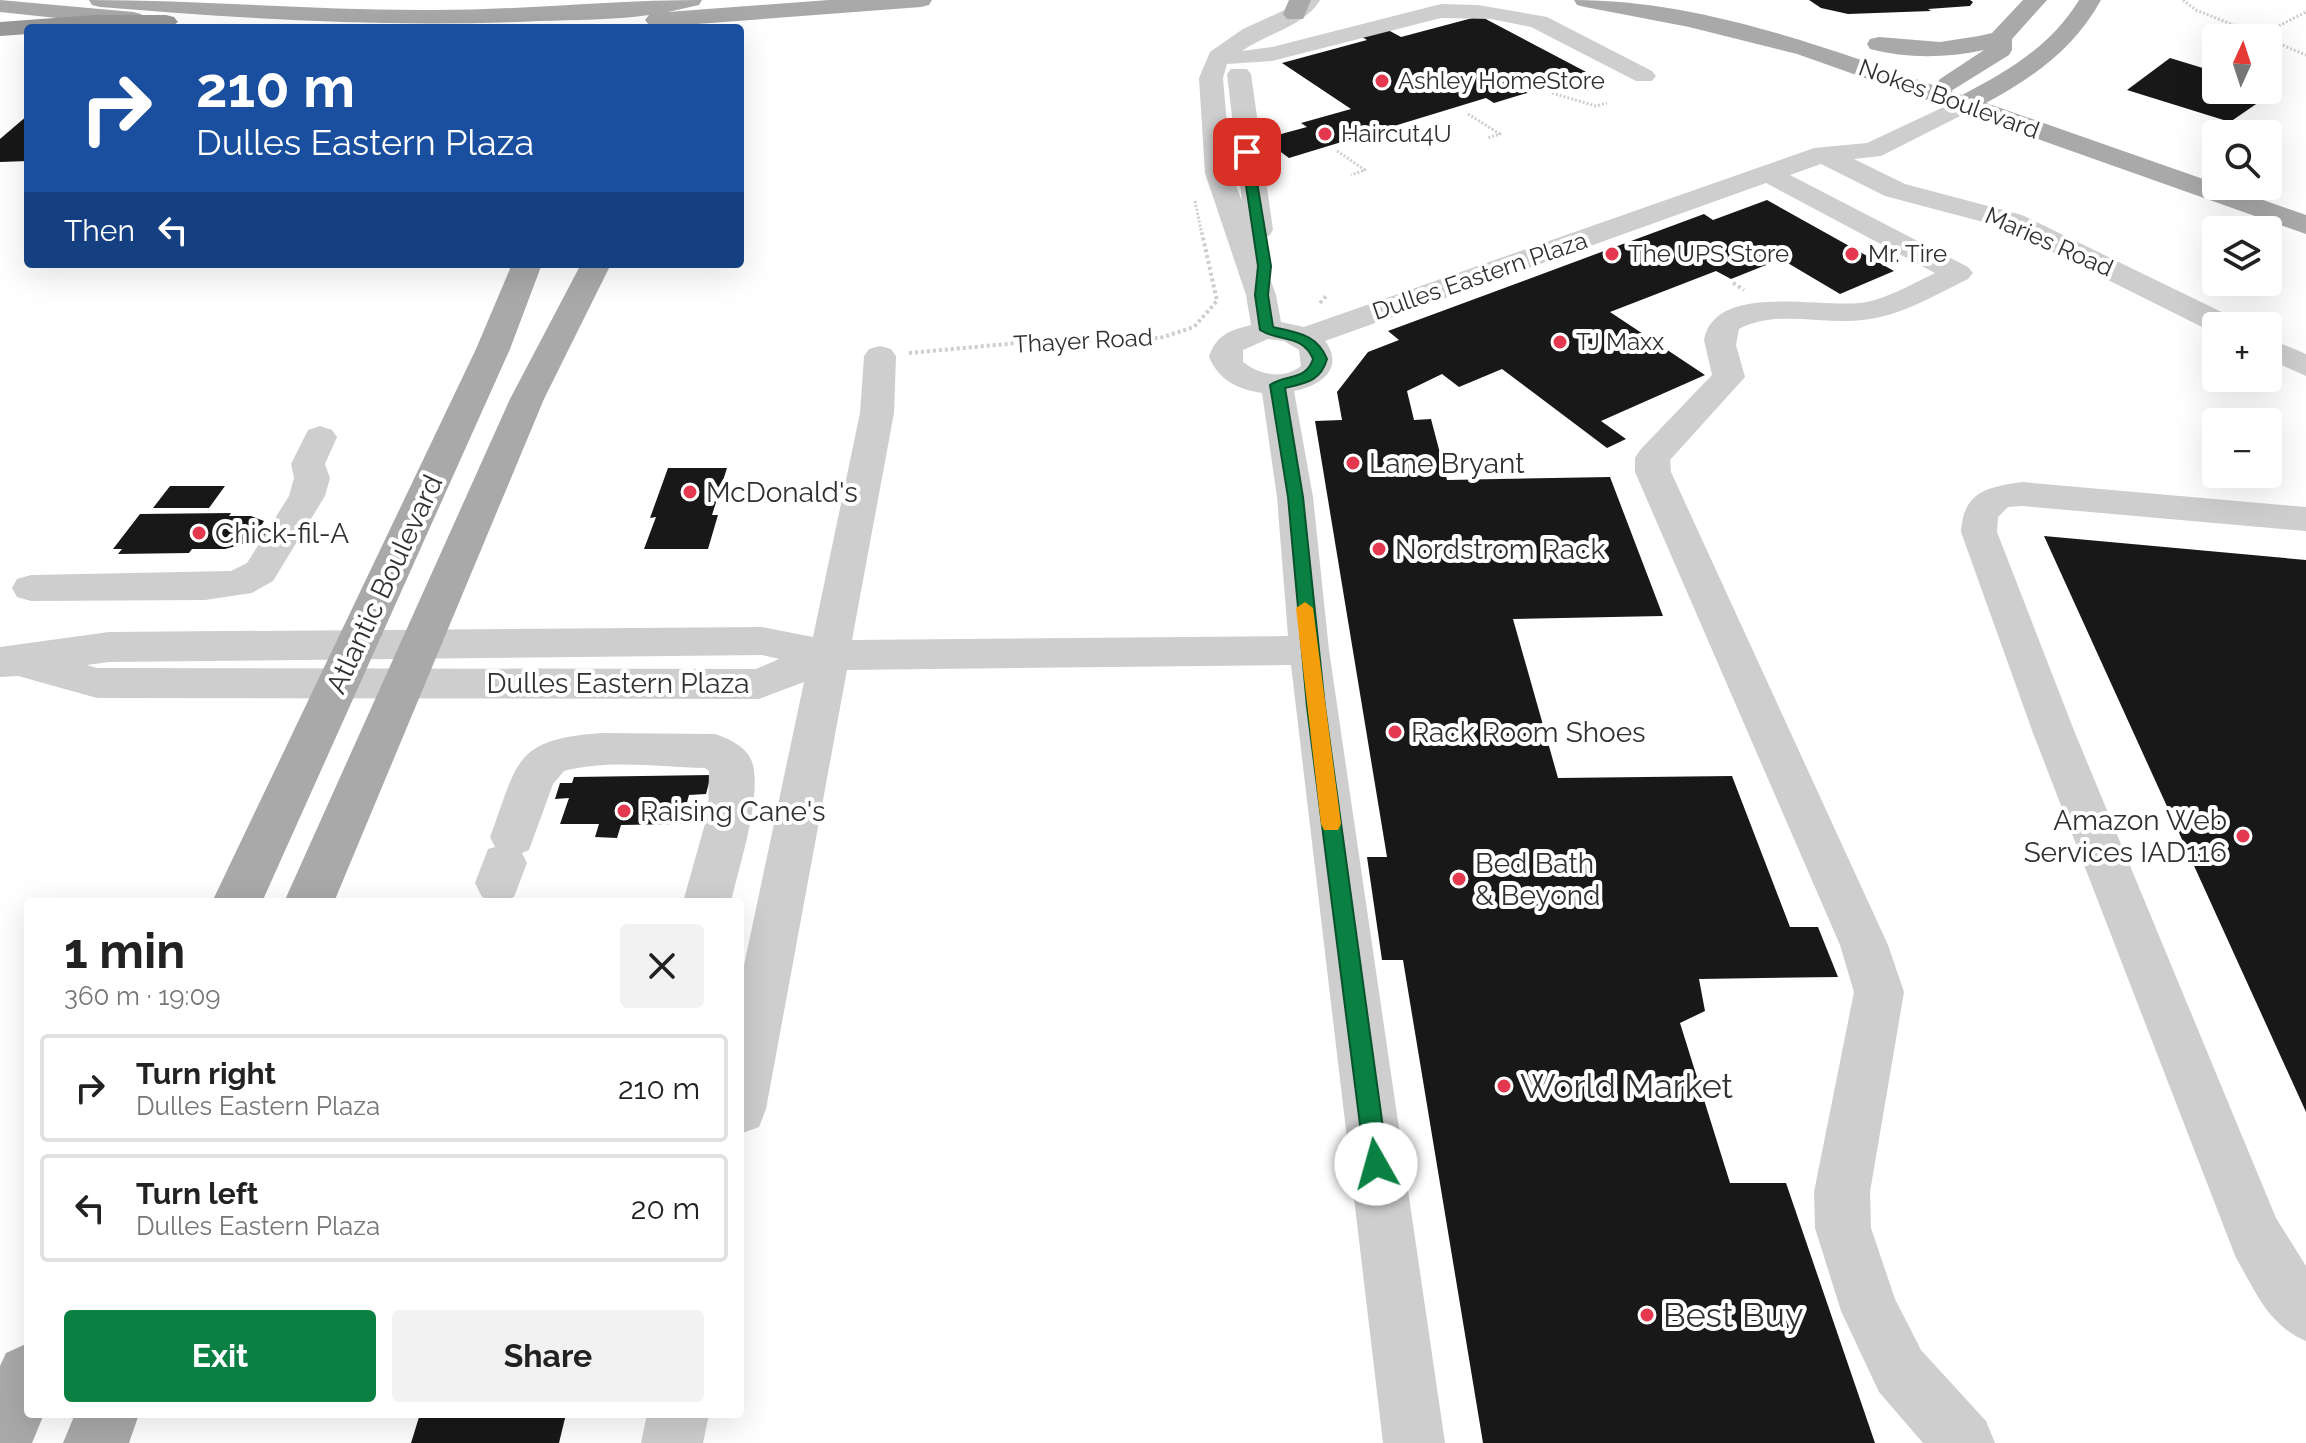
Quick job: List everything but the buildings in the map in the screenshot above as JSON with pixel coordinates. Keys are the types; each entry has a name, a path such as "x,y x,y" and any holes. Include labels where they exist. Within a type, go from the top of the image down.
{"highway":[{"path":"69,24 166,22"},
{"path":"0,29 24,27"}],"main road":[{"path":"100,0 289,16 382,19 644,14 921,0"},
{"path":"293,0 440,4 568,0"},
{"name":"Nokes Boulevard","path":"1585,0 1763,37 1848,62 2306,225"},
{"path":"1879,44 1943,51 1976,46 2000,38 2036,0"},
{"path":"1965,104 1999,86 2058,45 2071,31 2090,0"},
{"path":"0,5 189,24"},
{"path":"570,24 644,14"},
{"name":"Nokes Boulevard","path":"1853,36 2035,99"},
{"path":"1933,93 2000,50 2000,38"},
{"name":"Atlantic Boulevard","path":"239,898 493,349 525,268"},
{"name":"Atlantic Boulevard","path":"311,898 527,399 594,268"},
{"path":"0,1442 24,1385"},
{"path":"96,1443 105,1418"}],"street":[{"path":"1261,295 1264,266 1239,73 1246,58 1264,44 1320,19 1309,4 1251,34 1218,57 1211,78 1218,173 1261,295 1267,330"},
{"path":"1218,57 1246,58 1272,54 1441,11 1460,11 1526,18 1644,76"},
{"name":"Dulles Eastern Plaza","path":"1831,153 1845,136 1933,93"},
{"name":"Dulles Eastern Plaza","path":"1304,338 1831,153 1872,150 1965,104"},
{"name":"Maries Road","path":"1831,153 1895,190 2012,221 2202,315"},
{"path":"1768,174 1958,273 1896,302 1863,311 1782,310 1733,318 1720,335 1729,377 1652,458 1653,472 1864,945 1879,992 1842,1192 1843,1228 1870,1311 1900,1371 1964,1443"},
{"path":"1267,330 1304,338 1316,348 1320,359 1317,370 1305,379 1277,385 1248,381 1233,372 1225,361 1225,350 1234,340 1249,333 1267,330"},
{"path":"2282,354 2306,366"},
{"path":"744,1089 877,413 880,356"},
{"path":"1277,385 1295,497 1309,650 1414,1443"},
{"path":"31,588 205,587 247,581 268,562 307,496 312,478 308,464 320,437"},
{"path":"2306,519 2022,494 1997,497 1980,514 1979,532 2054,733 2256,1238 2295,1302 2306,1312"},
{"name":"Dulles Eastern Plaza","path":"8,662 109,647 358,643 762,641 829,655 1309,650"},
{"name":"Dulles Eastern Plaza","path":"8,662 97,683 759,684 829,655"},
{"path":"505,861 537,772 550,758 574,751 715,751 731,765 730,813 708,898"},
{"path":"672,1443 677,1418"}],"path":[{"path":"2183,0 2196,10 2232,24"},
{"path":"2282,24 2306,12"},
{"path":"2282,45 2306,55"},
{"path":"1552,93 1596,106 1607,103"},
{"path":"1468,114 1500,134 1487,138"},
{"path":"1337,151 1365,170 1351,175"},
{"name":"Thayer Road","path":"880,356 1040,341 1142,340 1176,335 1196,326 1208,317 1217,301 1191,185 1198,175 1218,173"},
{"path":"1320,303 1327,297"}],"slow traffic":[{"path":"1305,608 1331,824"}],"place":[{"name":"Ashley HomeStore","path":"1382,81"},
{"name":"Haircut4U","path":"1325,134"},
{"name":"The UPS Store","path":"1612,254"},
{"name":"Mr. Tire","path":"1852,254"},
{"name":"TJ Maxx","path":"1560,342"},
{"name":"Lane Bryant","path":"1353,463"},
{"name":"McDonald's","path":"690,492"},
{"name":"Chick-fil-A","path":"199,533"},
{"name":"Nordstrom Rack","path":"1379,549"},
{"name":"Rack Room Shoes","path":"1395,732"},
{"name":"Raising Cane's","path":"624,811"},
{"name":"Amazon Web Services IAD116","path":"2243,836"},
{"name":"Bed Bath & Beyond","path":"1459,879"},
{"name":"World Market","path":"1504,1086"},
{"name":"Best Buy","path":"1647,1315"}],"route":[{"path":"1247,152 1264,266 1261,295 1267,330 1304,338 1316,348 1320,359 1317,370 1305,379 1277,385 1295,497 1316,707 1334,852 1349,939 1376,1164"}]}
